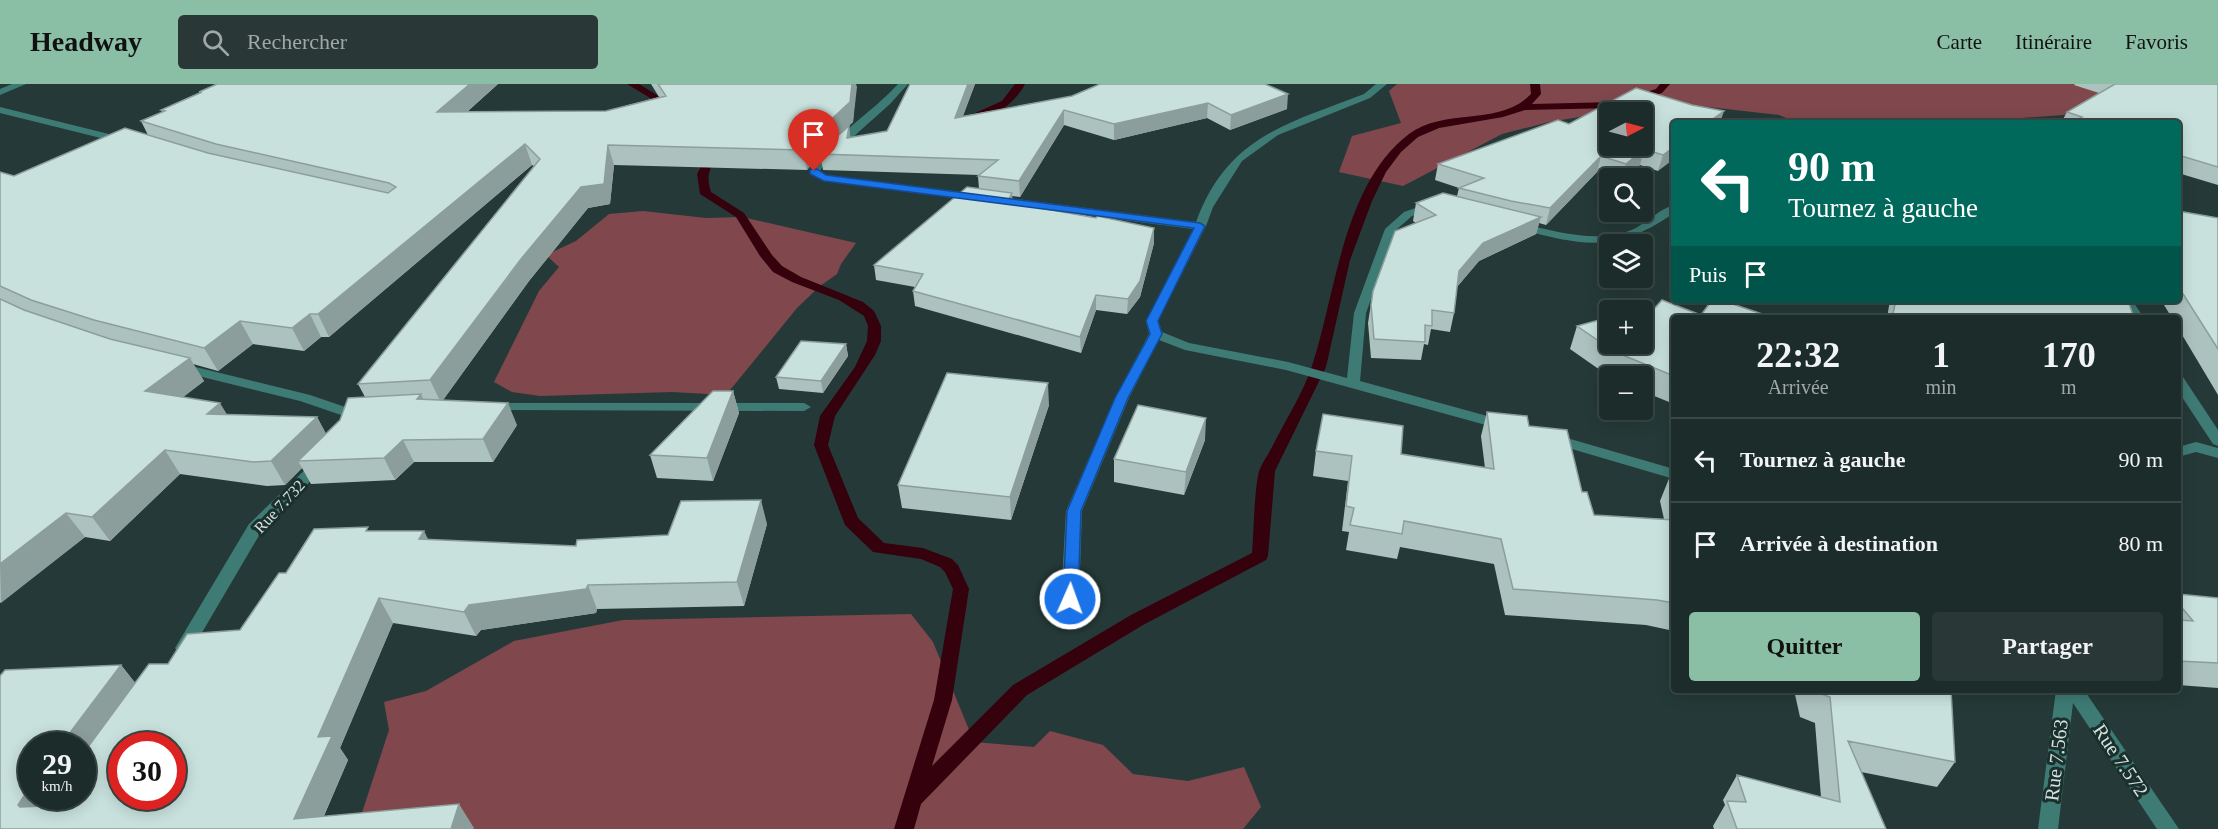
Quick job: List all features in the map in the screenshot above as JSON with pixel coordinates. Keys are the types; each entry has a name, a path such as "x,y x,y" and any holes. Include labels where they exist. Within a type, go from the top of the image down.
{"street":[{"path":"0,92 21,84"},
{"path":"903,84 887,102 821,160 814,171 824,178 1200,226"},
{"path":"1070,599 1074,511 1122,398 1156,334 1152,321 1200,226 1207,207 1239,159 1274,133 1367,96 1382,84"},
{"path":"0,110 132,142"},
{"path":"1353,383 1360,313 1391,229 1408,214 1422,207 1436,204 1446,207"},
{"path":"1506,223 1597,240 1617,238 1638,230 1671,210"},
{"path":"1156,334 1185,346 1288,366 1513,428"},
{"path":"160,363 358,413 345,438"},
{"path":"2181,385 2218,441"},
{"path":"470,408 804,407"},
{"path":"1536,435 1671,473"},
{"path":"2181,451 2196,447 2218,453"},
{"name":"Rue 7.732","path":"172,666 192,637 255,528 329,454"},
{"name":"Rue 7.563","path":"2048,829 2065,693"},
{"name":"Rue 7.572","path":"2076,693 2169,829"}],"shaded area":[{"path":"1397,84 2129,84 2087,120 2076,120 2064,115 2021,118 2022,120 1791,120 1779,115 1700,106 1653,107 1653,102 1599,102 1599,114 1549,122 1502,134 1403,186 1339,172 1352,136 1401,123 1389,91"},
{"path":"643,211 706,218 742,217 856,243 841,264 837,274 820,286 797,308 726,395 672,392 540,396 512,392 494,382 539,291 559,267 546,255 576,241 609,214"},
{"path":"911,614 933,642 974,742 1034,747 1050,731 1103,745 1133,774 1188,781 1244,767 1261,807 1243,829 448,829 358,825 389,730 384,702 426,691 514,641 623,620"}],"building":[{"path":"217,84 470,84 437,112 606,111 666,96 658,84 852,84 850,102 823,127 804,150 608,145 604,184 581,187 521,259 430,380 358,384 540,159 525,144 318,314 310,314 292,328 240,321 204,348 94,320 31,300 0,286 0,172 14,176 125,128 208,153 388,193 396,187 389,183 216,144 141,121"},
{"path":"910,84 968,84 955,118 1072,96 1100,84 1265,84 1288,94 1231,115 1208,103 1114,124 1064,110 1019,181 978,176 998,160 820,154 849,126 847,138 887,131"},
{"path":"2115,84 2218,84 2218,167 2181,156 2181,120 2077,120 2082,117 2067,112"},
{"path":"1636,88 1692,105 1724,111 1711,120 1671,120 1671,149 1663,155 1653,152 1653,102 1610,102"},
{"path":"1599,108 1599,156 1601,156 1550,208 1459,188 1484,178 1438,164 1558,120 1569,124"},
{"path":"1601,156 1636,156 1626,164"},
{"path":"967,187 1012,193 1007,202 1096,218 1097,216 1154,228 1140,281 1128,299 1096,295 1080,337 913,291 923,274 874,265"},
{"path":"1443,193 1541,217 1483,243 1459,271 1454,313 1432,310 1432,326 1425,325 1425,342 1374,339 1371,305 1373,291 1395,231 1436,215 1416,203"},
{"path":"2181,212 2218,218 2218,349 2181,291"},
{"path":"0,299 24,310 110,339 190,358 145,391 220,403 207,414 317,417 271,461 253,462 165,450 92,517 66,513 0,564"},
{"path":"1662,300 1701,315 1671,315 1671,375 1620,354 1653,354 1653,310"},
{"path":"1710,303 1730,303 1765,315 1701,315"},
{"path":"1895,303 2129,303 2133,315 1893,315"},
{"path":"1599,320 1599,341 1577,326"},
{"path":"801,341 846,344 821,381 776,377"},
{"path":"947,373 1048,383 1010,497 898,485"},
{"path":"713,391 733,391 707,458 650,455"},
{"path":"421,394 417,399 508,403 483,439 403,440 384,458 298,461 340,420 348,398"},
{"path":"1138,405 1206,418 1186,472 1114,459"},
{"path":"1487,412 1527,416 1529,426 1567,430 1582,492 1587,492 1594,515 1671,520 1671,602 1513,589 1501,539 1404,521 1402,534 1350,525 1354,508 1346,506 1352,456 1316,451 1323,414 1403,426 1401,454 1494,469"},
{"path":"761,500 737,582 588,585 586,589 469,605 464,612 379,598 318,737 332,736 294,819 459,804 451,829 0,829 0,676 5,670 121,665 71,732 18,732 18,810 96,810 96,736 149,664 168,664 187,634 240,630 279,573 286,573 314,529 368,527 366,531 424,531 419,539 576,546 577,540 668,535 681,501"},
{"path":"2181,594 2218,598 2218,663 2181,661 2181,620 2193,621 2181,607"},
{"path":"1818,693 1951,693 1955,762 1848,741 1886,829 1737,829 1727,801 1746,802 1737,775 1840,802 1830,697"}],"waterway":[{"path":"632,84 673,108"},
{"path":"968,120 1006,103 1017,92 1020,84"},
{"path":"1524,107 1536,94 1535,84"},
{"path":"1524,107 1614,105 1659,91 1665,84"},
{"path":"904,829 912,800 1020,690 1137,620 1260,556 1267,471 1319,367 1344,260 1366,201 1381,172 1397,150 1414,135 1436,125 1503,114 1524,107"},
{"path":"722,160 708,163 705,167 702,178 706,194 731,208 744,219 766,256 778,269 797,280 844,297 858,305 869,314 875,326 874,341 869,355 827,416 821,445 851,521 879,548 923,554 946,563 952,569 961,589 943,700 913,797"}],"route":[{"path":"814,171 824,178 1019,201 1200,226 1152,321 1156,334 1122,398 1074,511 1070,599"}]}
